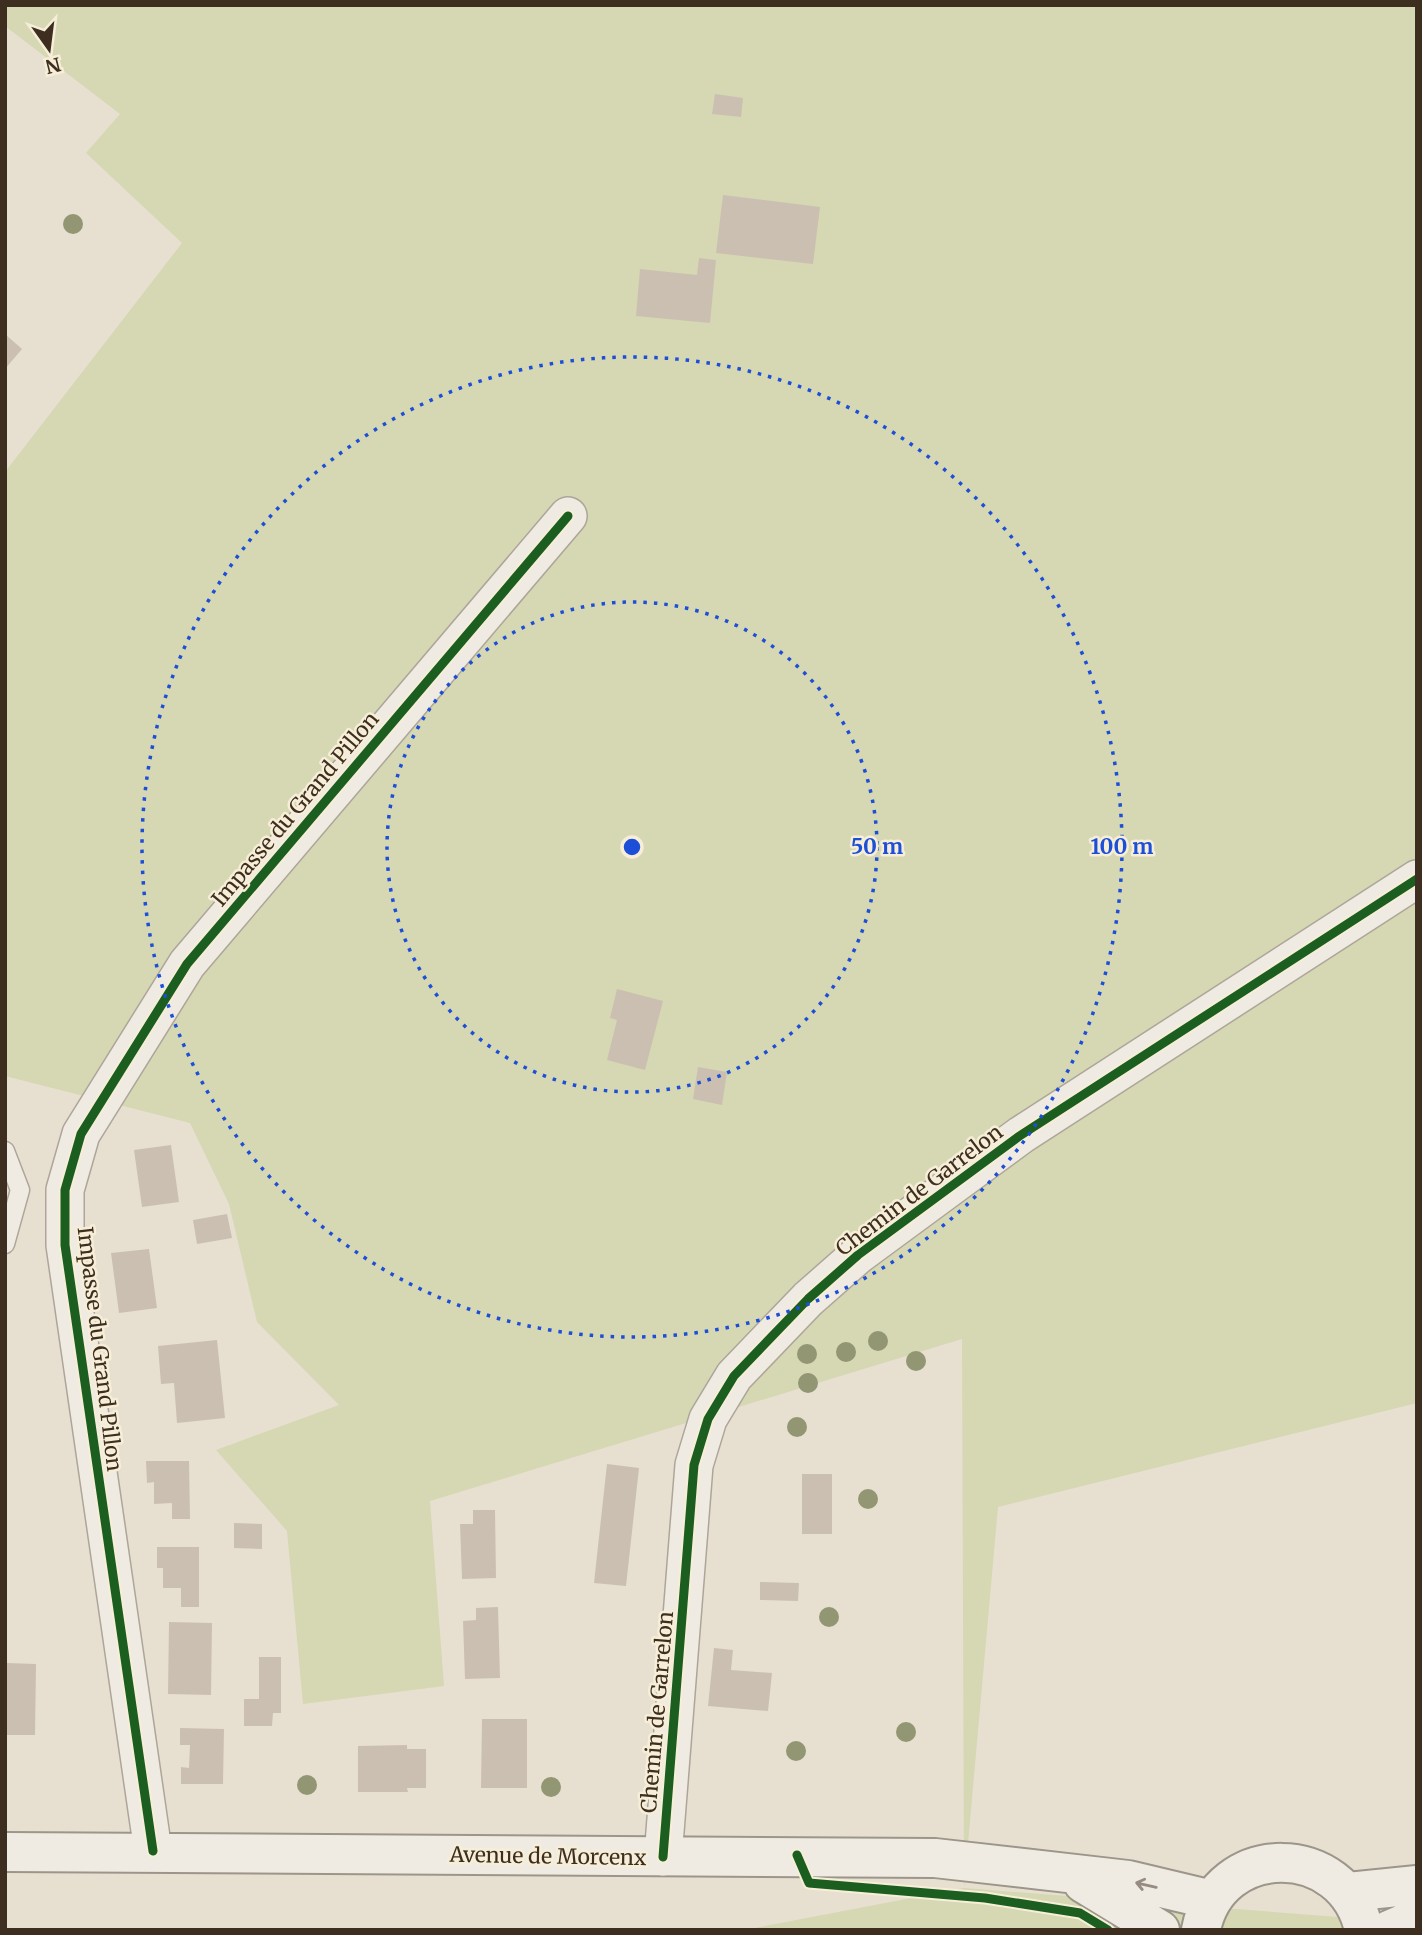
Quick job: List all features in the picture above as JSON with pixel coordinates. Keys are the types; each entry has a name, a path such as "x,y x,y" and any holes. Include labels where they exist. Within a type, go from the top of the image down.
{"main road":[{"name":"Avenue de Morcenx","path":"5,1852 153,1851 663,1857 797,1855 935,1858 1128,1881 1207,1915"},
{"path":"1207,1915 1230,1880 1252,1867 1278,1861 1304,1864 1328,1875 1348,1892 1361,1915 1364,1930"},
{"path":"1069,1875 1160,1930"},
{"path":"1348,1892 1417,1885"},
{"path":"1390,1930 1417,1918"}],"street":[{"name":"Impasse du Grand Pillon","path":"153,1851 65,1245 65,1190 81,1134 187,964 568,516"},
{"name":"Chemin de Garrelon","path":"663,1857 694,1465 708,1419 734,1376 808,1298 858,1255 1021,1135 1417,879"}],"lane":[{"path":"5,1152 20,1190 5,1244"}],"green space":[{"path":"5,5 1417,5 1417,1403 998,1507 964,1888 962,1339 430,1501 444,1686 303,1704 287,1531 216,1450 339,1405 257,1322 229,1204 190,1123 5,1076 5,472 182,243 86,153 120,114 5,26"},
{"path":"964,1888 1377,1920 1417,1930 744,1930"}],"building":[{"path":"715,94 743,98 741,117 712,114"},
{"path":"723,195 820,207 813,264 716,253"},
{"path":"699,258 716,260 710,323 636,316 640,269 697,275"},
{"path":"5,334 22,349 5,369"},
{"path":"617,989 663,1001 645,1070 607,1060 617,1020 610,1018"},
{"path":"698,1067 727,1072 722,1105 693,1099"},
{"path":"171,1145 179,1202 142,1207 134,1150"},
{"path":"227,1214 232,1238 197,1244 193,1220"},
{"path":"149,1249 157,1308 119,1313 111,1253"},
{"path":"217,1340 225,1418 177,1423 174,1383 161,1384 158,1346"},
{"path":"146,1461 189,1461 190,1519 172,1519 172,1503 154,1504 154,1482 147,1483"},
{"path":"607,1464 639,1468 626,1586 594,1583"},
{"path":"802,1474 832,1474 832,1534 802,1534"},
{"path":"473,1510 495,1510 496,1578 462,1579 460,1524 473,1524"},
{"path":"234,1523 262,1524 262,1549 234,1548"},
{"path":"157,1547 199,1547 199,1607 181,1607 181,1588 163,1588 163,1568 157,1568"},
{"path":"760,1582 799,1583 798,1601 760,1600"},
{"path":"498,1607 500,1678 465,1679 463,1621 476,1620 476,1608"},
{"path":"169,1622 212,1623 211,1695 168,1694"},
{"path":"714,1648 733,1650 731,1670 772,1673 768,1711 708,1706"},
{"path":"259,1657 281,1657 281,1713 273,1713 272,1726 244,1726 244,1699 259,1699"},
{"path":"7,1663 36,1664 35,1735 5,1735"},
{"path":"482,1719 527,1719 527,1788 481,1788"},
{"path":"180,1728 224,1729 223,1784 181,1784 181,1767 189,1768 190,1745 180,1745"},
{"path":"407,1745 407,1749 426,1749 426,1788 407,1788 408,1792 358,1792 358,1746"}],"cycle path":[{"path":"153,1851 65,1245 65,1190 81,1134 187,964 568,516"},
{"path":"663,1857 694,1465 708,1419 734,1376 808,1299 858,1255 1021,1135 1417,879"},
{"path":"797,1855 809,1883 985,1898 1080,1913 1108,1930"}]}
